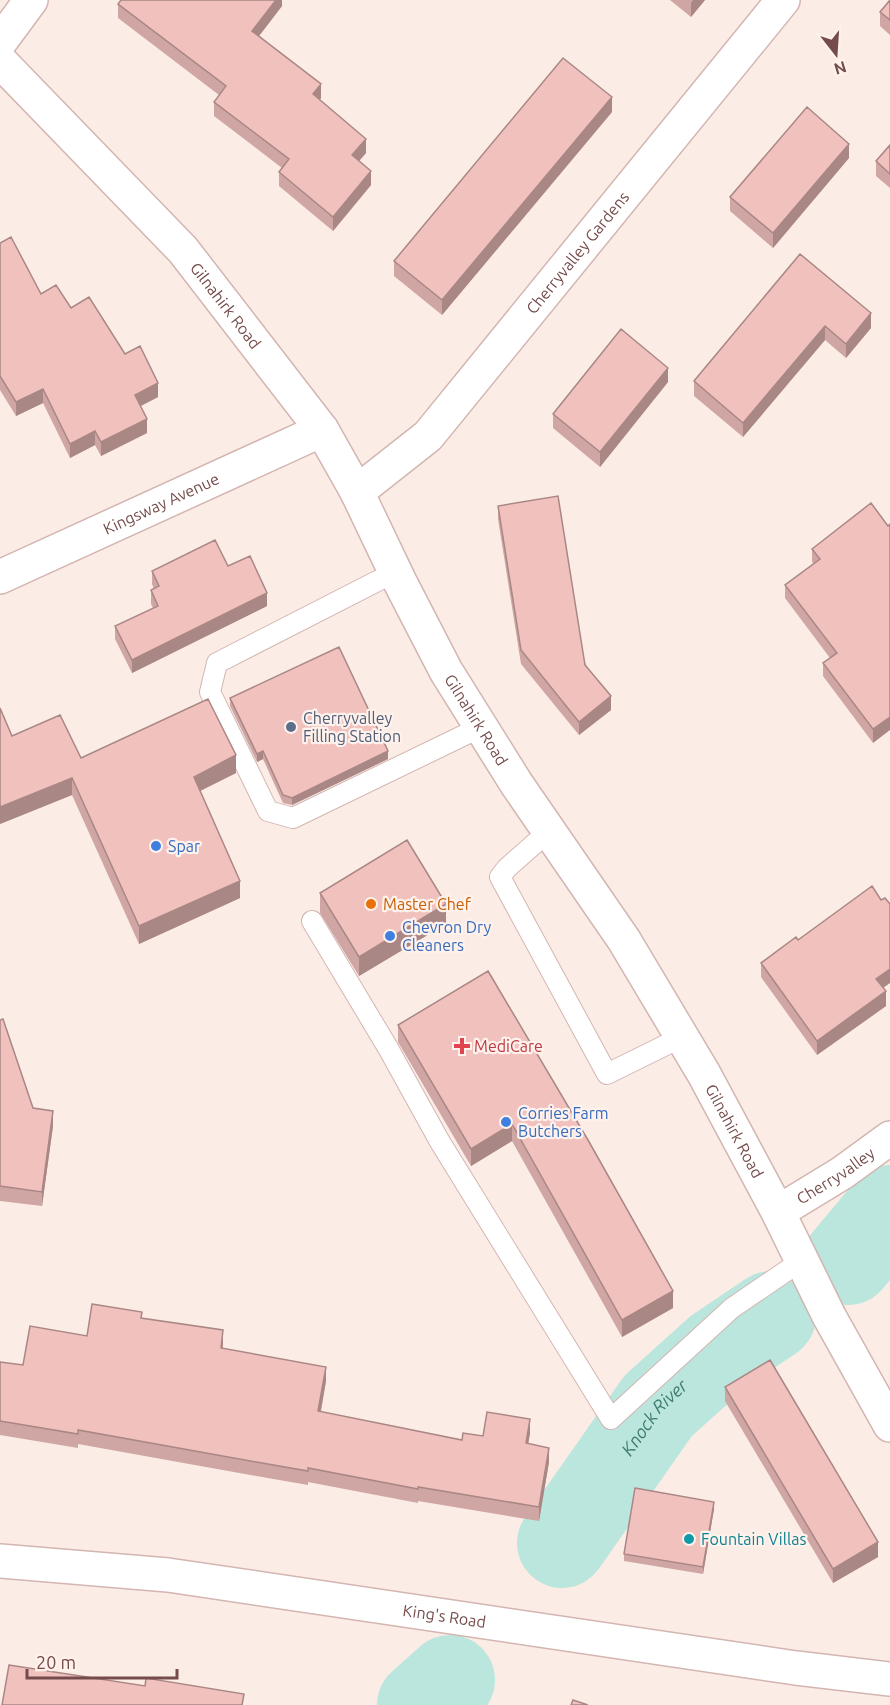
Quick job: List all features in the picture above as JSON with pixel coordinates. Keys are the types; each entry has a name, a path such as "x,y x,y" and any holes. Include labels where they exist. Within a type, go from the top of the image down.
{"street":[{"path":"0,42 32,0"},
{"name":"Cherryvalley Gardens","path":"357,492 428,436 783,0"},
{"name":"Gilnahirk Road","path":"0,61 183,250 322,430 357,492 446,671 549,831 624,940 704,1074 778,1212 829,1316 890,1425"},
{"name":"Kingsway Avenue","path":"0,577 322,430"},
{"name":"Cherryvalley","path":"778,1212 842,1173 890,1138"},
{"name":"King's Road","path":"0,1561 168,1575 784,1666 890,1679"}],"lane":[{"path":"395,572 217,663 210,692 268,812 293,818 481,727"},
{"path":"549,831 500,877 607,1074 682,1037"},
{"path":"312,921 388,1047 440,1142 611,1419 732,1308 801,1261"}],"building":[{"path":"121,0 276,0 252,31 321,84 313,94 366,139 352,155 371,171 333,217 279,172 289,159 214,102 226,86 118,4"},
{"path":"890,0 890,20 880,12"},
{"path":"563,58 612,97 442,300 394,261"},
{"path":"807,107 849,144 773,233 730,197"},
{"path":"890,145 890,174 876,161"},
{"path":"11,237 41,294 56,285 71,308 89,297 125,354 140,346 158,383 135,395 147,419 101,442 95,431 70,444 43,389 16,402 0,376 0,243"},
{"path":"800,254 871,313 846,344 825,326 743,423 694,381"},
{"path":"621,329 668,368 600,452 553,414"},
{"path":"558,496 585,665 611,696 579,722 521,650 498,506"},
{"path":"871,503 888,526 890,524 890,717 873,729 823,663 837,653 785,585 820,559 812,549"},
{"path":"215,540 228,566 250,556 267,593 132,660 115,626 158,606 151,590 159,586 152,571"},
{"path":"339,647 388,751 292,798 283,795 263,751 257,754 230,698"},
{"name":"Spar","path":"208,699 236,755 194,777 240,881 139,926 72,778 0,807 0,708 12,736 60,715 81,758"},
{"path":"407,840 446,904 359,957 320,893"},
{"path":"872,886 881,900 885,898 890,904 890,969 876,979 886,991 817,1041 761,963 796,937 798,940"},
{"path":"488,971 588,1140 673,1291 622,1320 512,1124 471,1149 398,1025"},
{"path":"3,1019 33,1108 53,1111 42,1192 0,1186 0,1020"},
{"path":"92,1304 142,1312 141,1318 223,1330 221,1348 326,1367 318,1411 462,1440 463,1433 483,1436 487,1412 530,1419 526,1443 549,1448 539,1507 418,1487 418,1489 308,1468 308,1471 78,1430 78,1434 0,1421 0,1362 23,1365 30,1326 87,1336"},
{"path":"770,1360 878,1542 833,1569 725,1387"},
{"path":"635,1488 714,1502 703,1567 624,1554"},
{"path":"9,1665 145,1686 146,1678 244,1694 242,1705 2,1705"},
{"path":"573,1700 588,1705 571,1705"}],"waterway":[{"name":"Knock River","path":"848,1260 890,1210"},
{"name":"Knock River","path":"562,1543 658,1406 719,1351 771,1316"},
{"name":"Knock River","path":"422,1705 450,1680"}],"place":[{"name":"Cherryvalley Filling Station","path":"291,727"},
{"name":"Spar","path":"156,846"},
{"name":"Master Chef","path":"371,904"},
{"name":"Chevron Dry Cleaners","path":"390,936"},
{"name":"MediCare","path":"462,1046"},
{"name":"Corries Farm Butchers","path":"506,1122"},
{"name":"Fountain Villas","path":"689,1539"}]}
